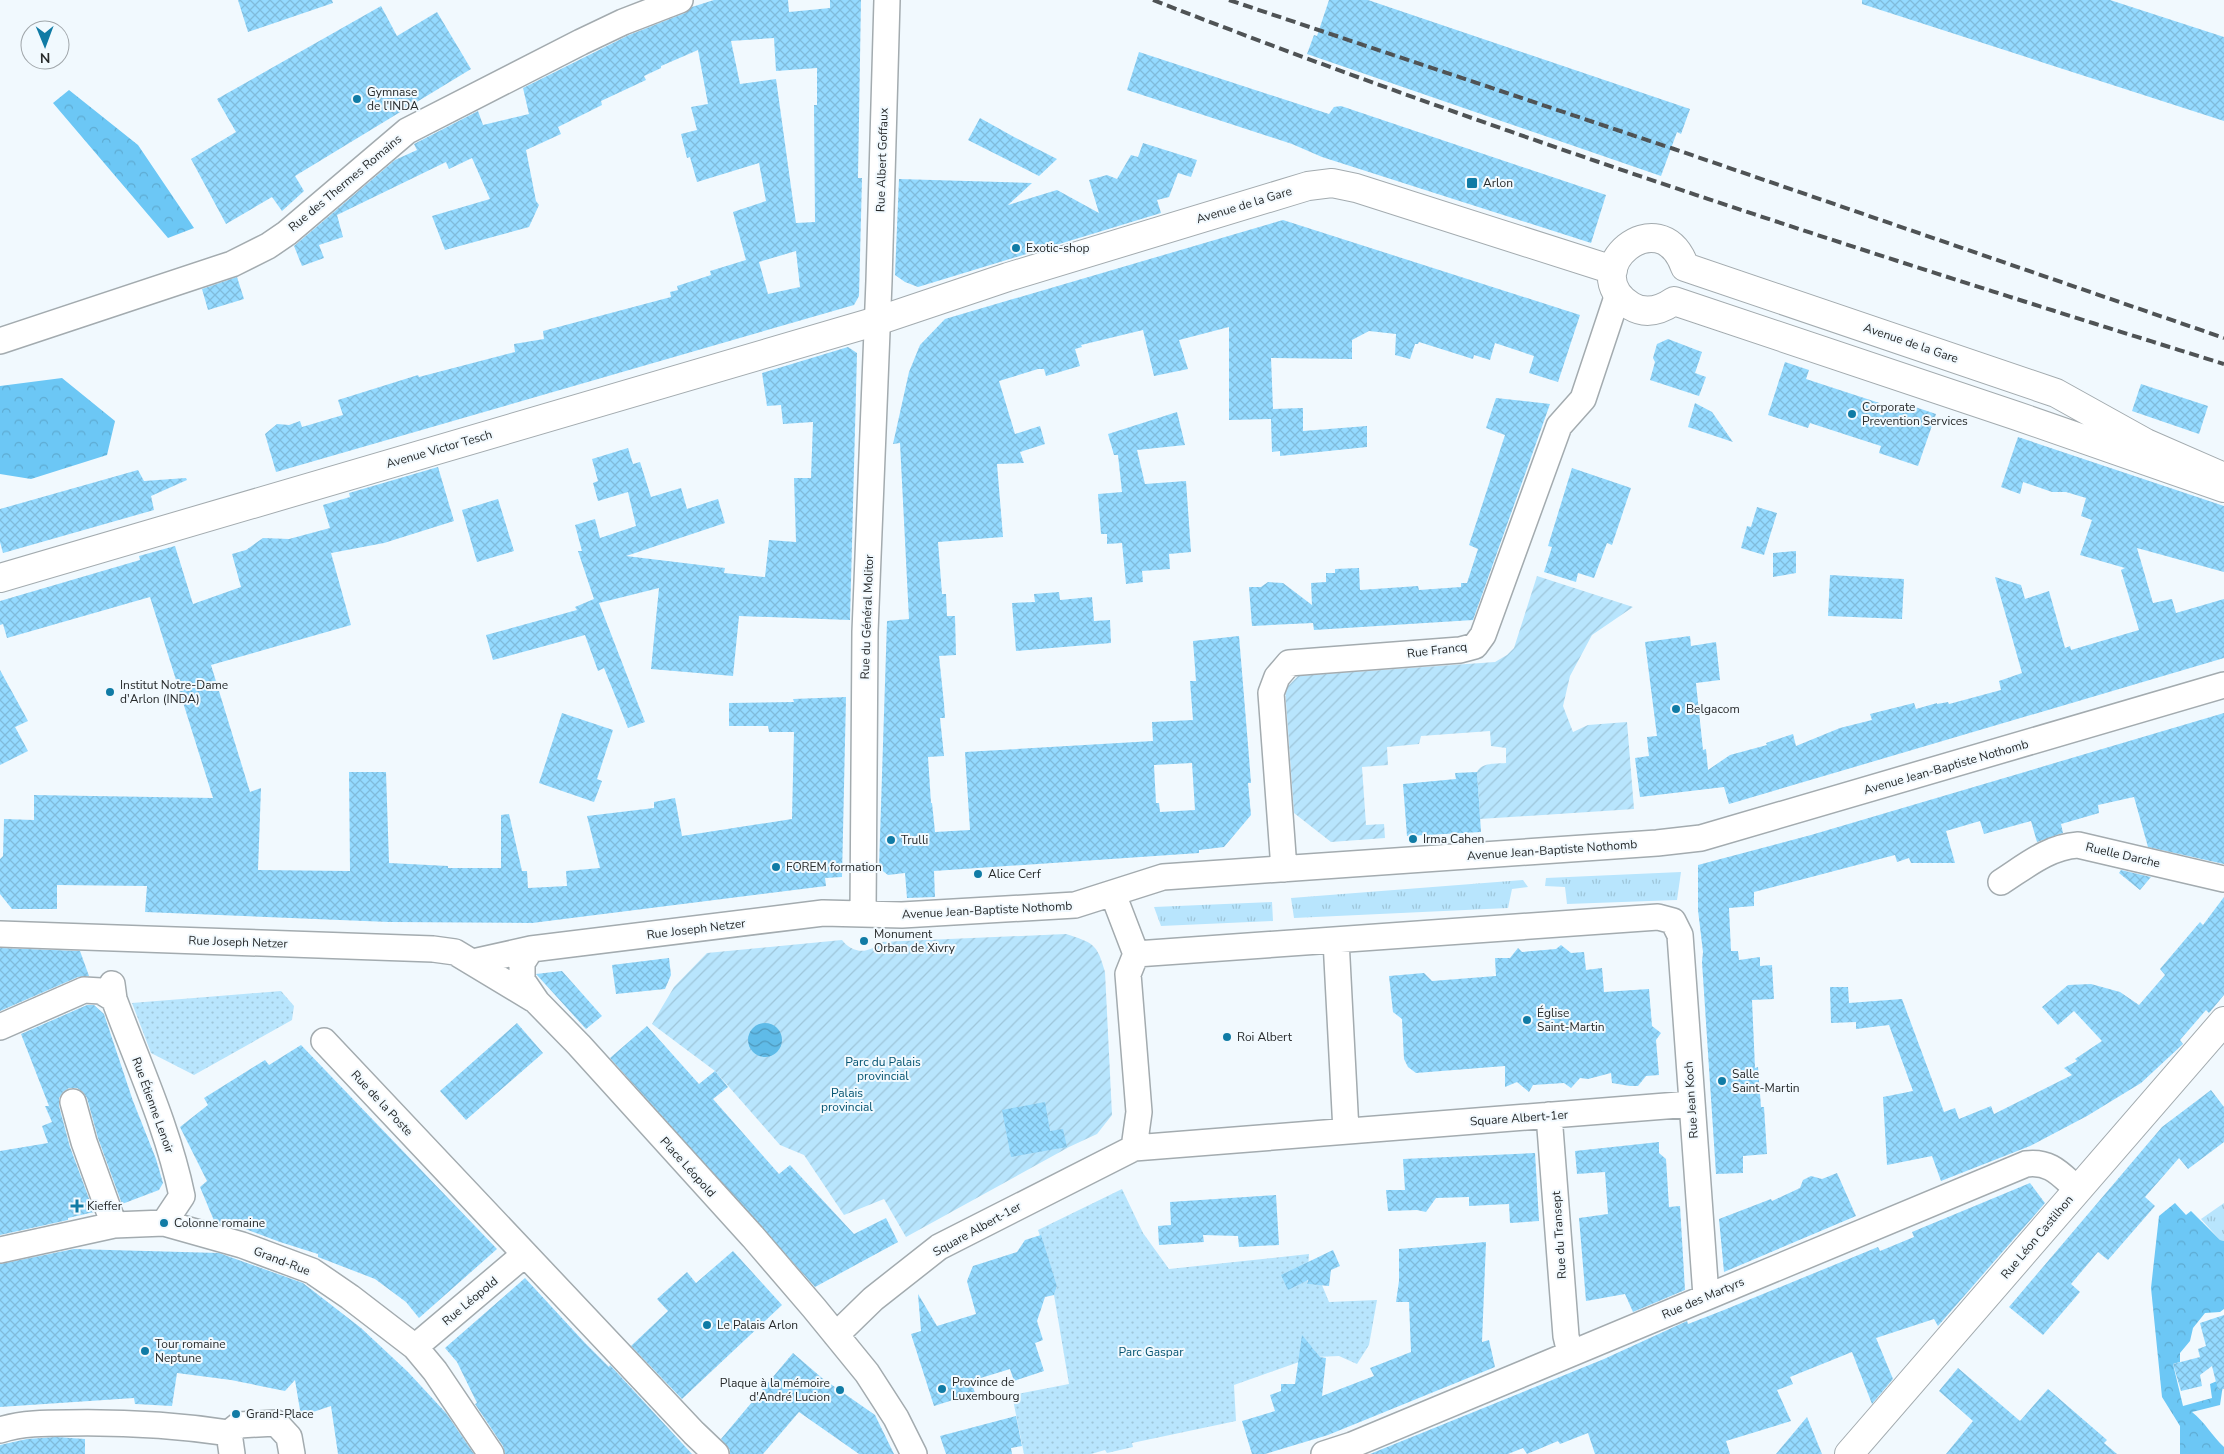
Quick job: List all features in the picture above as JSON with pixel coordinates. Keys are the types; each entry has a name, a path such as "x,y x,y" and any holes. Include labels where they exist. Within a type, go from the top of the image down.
{"main road":[{"name":"Avenue de la Gare","path":"877,321 1008,277 1265,198 1308,186 1332,183 1356,188 1615,282"},
{"name":"Avenue de la Gare","path":"2224,476 2146,443 2056,393 1685,267 1675,248 1666,242 1650,238 1634,241 1617,256 1615,282 1625,302 1644,311 1655,310 1674,301 2017,416 2224,488"},
{"name":"Avenue Victor Tesch","path":"0,578 877,321"},
{"name":"Rue Léon Castilhon","path":"1849,1454 2224,1020"}],"street":[{"name":"Rue des Thermes Romains","path":"0,341 232,264 268,246 407,131 581,42 623,22 680,0"},
{"name":"Rue Albert Goffaux","path":"877,321 887,0"},
{"name":"Rue Francq","path":"1284,869 1271,693 1276,677 1289,663 1460,650 1475,646 1483,636 1508,571 1559,426 1575,410 1588,386 1615,282"},
{"name":"Rue du Général Molitor","path":"862,914 865,632 877,321"},
{"name":"Avenue Jean-Baptiste Nothomb","path":"862,914 902,915 1075,905 1163,877 1647,844 1701,838 2224,685"},
{"name":"Ruelle Darche","path":"2001,882 2048,851 2064,846 2078,845 2224,879"},
{"path":"1113,894 1136,954 1128,974 1139,1112 1134,1148"},
{"name":"Rue Joseph Netzer","path":"473,962 531,949 823,913 862,914"},
{"name":"Rue Jean Koch","path":"1336,940 1658,917 1673,921 1680,935 1706,1296"},
{"name":"Rue Joseph Netzer","path":"0,934 432,949 455,952 537,1002"},
{"path":"1136,954 1336,940 1346,1131"},
{"path":"531,949 522,963 522,980 537,1002"},
{"name":"Rue Étienne Lenoir","path":"0,1027 84,990 112,991 176,1166 182,1196 164,1223"},
{"name":"Place Léopold","path":"537,1002 579,1045 753,1237 867,1372 896,1418 914,1454"},
{"name":"Rue de la Poste","path":"324,1041 525,1254"},
{"path":"73,1102 84,1142 114,1226"},
{"name":"Square Albert-1er","path":"836,1335 873,1299 939,1247 1134,1148 1691,1104"},
{"name":"Rue du Transept","path":"1549,1116 1566,1336 1570,1353"},
{"name":"Rue des Martyrs","path":"1324,1454 1352,1445 2026,1164 2038,1163 2049,1166 2077,1189"},
{"name":"Grand-Rue","path":"0,1250 114,1226 164,1223 242,1245 312,1271 350,1297 415,1347 435,1371 491,1454"},
{"path":"525,1254 716,1454"},
{"name":"Rue Léopold","path":"415,1347 525,1254"},
{"path":"0,1430 11,1426 45,1423 106,1422 172,1425 230,1443 239,1425 276,1423 289,1437 292,1454"}],"green space":[{"path":"69,90 138,145 194,228 168,238 53,103"},
{"path":"62,378 115,421 107,455 31,479 0,474 0,386"},
{"path":"1537,576 1633,607 1592,635 1570,676 1563,706 1573,732 1588,725 1627,722 1634,809 1480,819 1477,772 1486,765 1506,763 1506,748 1491,746 1490,731 1421,736 1419,744 1387,747 1388,765 1362,767 1366,825 1384,824 1385,838 1331,842 1294,813 1285,689 1298,676 1495,662 1514,648"},
{"path":"1681,872 1677,900 1567,904 1565,887 1545,886 1546,878"},
{"path":"1523,880 1528,887 1512,889 1508,908 1294,918 1291,898"},
{"path":"1272,902 1273,921 1161,926 1154,907"},
{"name":"Parc du Palais provincial","path":"1066,934 1088,942 1093,946 1099,955 1105,972 1112,1115 1097,1134 1069,1147 906,1237 884,1199 844,1215 804,1155 780,1145 715,1071 652,1024 674,987 707,953 842,940 850,948 865,951 880,942"},
{"path":"281,991 294,1006 292,1020 194,1075 151,1053 132,1003"},
{"name":"Parc Gaspar","path":"1122,1189 1143,1233 1169,1269 1309,1254 1307,1284 1322,1285 1329,1302 1377,1300 1369,1345 1357,1364 1339,1356 1314,1357 1315,1351 1312,1347 1301,1345 1299,1362 1234,1385 1236,1421 1132,1443 1133,1447 1107,1453 1105,1450 1091,1454 1024,1454 1012,1395 1069,1384 1054,1295 1057,1286 1038,1230"},
{"path":"2175,1203 2186,1215 2191,1211 2220,1240 2224,1241 2224,1309 2220,1312 2205,1313 2193,1328 2190,1341 2180,1353 2180,1362 2173,1364 2183,1406 2212,1398 2210,1384 2224,1378 2220,1405 2192,1412 2224,1447 2224,1454 2180,1454 2180,1426 2162,1397 2151,1288 2159,1216"},
{"path":"2224,1203 2224,1241 2220,1240 2201,1219"}],"water":[{"path":"765,1023 777,1028 782,1040 777,1052 765,1057 753,1052 748,1040 753,1028"}],"building":[{"path":"238,0 332,0 333,3 248,32"},
{"path":"714,0 788,0 789,12 830,8 830,0 861,0 858,178 862,178 859,296 854,305 276,472 265,434 277,424 289,425 300,421 302,427 343,415 338,400 418,375 419,377 515,352 514,344 544,339 543,331 671,297 670,292 678,290 677,286 711,275 710,271 746,260 733,212 766,201 759,163 697,182 690,157 687,158 681,134 697,130 691,107 708,104 698,50 661,66 661,68 644,76 646,80 601,101 602,105 558,127 561,134 526,150 536,201 539,205 529,227 445,250 432,216 490,199 472,158 449,169 446,162 337,215 343,237 319,245 324,258 302,266 294,246 395,160 417,150 414,144 478,111 483,125 529,114 523,88 629,35 685,13 692,7","holes":["774,38 776,71 817,68 817,105 814,105 815,222 796,223 776,79 740,84 731,41","796,251 800,287 768,294 759,262"]},
{"path":"1329,0 1368,0 1690,109 1681,134 1677,132 1661,176 1307,54 1314,35 1317,36"},
{"path":"1862,0 2110,0 2224,37 2224,121 1862,4"},
{"name":"Gymnase de l'INDA","path":"381,6 397,36 437,12 471,69 295,176 304,191 282,211 272,197 226,224 191,159 236,132 217,99"},
{"path":"1139,52 1329,114 1334,107 1341,106 1606,195 1591,243 1322,157 1292,144 1127,90"},
{"path":"980,118 1057,159 1039,176 968,140"},
{"path":"1143,143 1197,160 1191,177 1178,173 1169,197 1157,200 1161,213 918,287 905,282 895,275 899,179 1032,183 1008,205 1057,190 1099,213 1089,180 1107,175 1117,179 1131,155 1138,157"},
{"path":"1283,220 1580,315 1558,382 1529,373 1534,356 1495,343 1490,360 1474,355 1473,359 1419,342 1415,344 1410,359 1395,355 1396,334 1369,331 1352,340 1352,359 1271,358 1273,409 1303,408 1303,431 1367,426 1367,447 1280,456 1280,451 1272,452 1271,419 1229,420 1229,327 1179,340 1188,369 1154,376 1143,330 1081,345 1082,347 1075,349 1080,366 1046,376 1044,369 1038,369 999,381 1015,434 1040,426 1045,444 1020,452 1024,463 997,464 1003,537 938,542 942,594 946,594 947,616 955,616 956,655 939,656 945,718 940,718 944,756 928,757 935,832 970,830 965,752 1153,741 1152,722 1193,720 1190,681 1196,681 1193,641 1239,636 1251,783 1248,783 1251,815 1224,847 1199,850 1199,853 934,871 935,897 907,898 905,873 888,875 879,868 887,621 909,619 900,443 893,444 909,372 920,345 945,319","holes":["1192,763 1195,810 1160,812 1159,803 1156,803 1154,765"]},
{"path":"237,277 244,299 208,310 202,289"},
{"path":"1668,339 1702,352 1695,373 1706,377 1699,396 1650,380 1657,344"},
{"path":"848,347 857,353 850,620 739,616 733,676 651,669 659,588 599,603 645,722 628,728 604,668 598,671 585,635 493,660 486,635 577,610 575,607 594,599 578,551 582,551 575,525 595,519 600,538 636,526 628,492 598,501 593,483 598,481 592,459 628,448 633,464 640,462 651,497 681,488 687,509 718,499 725,523 626,556 725,568 724,573 765,577 769,540 796,542 794,478 811,478 813,422 783,424 781,405 767,406 762,373"},
{"name":"Corporate Prevention Services","path":"1785,362 1809,370 1806,379 1910,413 1912,406 1936,414 1918,466 1879,453 1881,446 1810,423 1808,428 1768,415"},
{"path":"2141,384 2208,406 2199,434 2132,411"},
{"path":"1496,398 1550,404 1473,620 1314,630 1313,623 1252,626 1249,587 1261,587 1268,582 1283,583 1312,605 1311,583 1326,582 1326,573 1335,573 1335,569 1359,568 1360,590 1418,586 1419,590 1461,587 1461,583 1467,583 1478,549 1469,545 1505,435 1486,428"},
{"path":"1695,403 1712,412 1733,442 1688,427"},
{"path":"1177,412 1185,445 1137,450 1145,484 1186,481 1191,552 1169,554 1170,569 1142,571 1143,582 1126,584 1122,543 1107,544 1107,534 1101,534 1098,494 1122,492 1118,455 1114,455 1108,434"},
{"path":"2018,437 2224,506 2224,572 2137,548 2153,603 2172,599 2176,613 2224,599 2224,658 1729,804 1724,787 1640,797 1635,758 1649,756 1647,737 1657,736 1645,642 1690,636 1691,646 1716,642 1720,680 1696,683 1703,750 1706,749 1708,770 1730,755 1767,745 1766,743 1793,734 1796,746 1840,728 1872,720 1870,714 1914,703 1916,709 1937,703 1948,702 1949,704 2001,690 1999,681 2022,673 1995,577 2021,585 2025,599 2049,591 2065,648 2070,646 2071,650 2139,630 2121,570 2125,568 2080,555 2092,520 2081,516 2086,498 2066,492 2052,492 2023,482 2020,494 2001,487"},
{"path":"438,467 454,521 384,543 331,553 351,625 211,665 250,792 261,788 258,870 350,871 349,772 386,772 389,863 448,866 448,868 501,868 501,815 509,814 522,871 527,871 528,888 567,886 566,871 600,868 587,816 654,808 654,802 675,798 682,836 792,819 794,732 769,732 768,726 729,726 729,703 794,702 793,699 846,697 842,877 825,878 826,886 532,923 389,922 145,912 147,886 57,885 57,909 12,909 0,894 0,859 3,856 4,819 34,820 34,795 213,798 150,597 7,638 3,624 0,625 0,601 140,560 139,556 175,546 193,604 241,587 232,554 246,550 263,538 289,539 330,528 323,505 350,497 349,493"},
{"path":"1572,468 1631,488 1612,545 1607,543 1594,578 1578,573 1576,582 1544,572 1552,547 1548,546"},
{"path":"138,470 144,481 186,478 187,480 151,496 154,510 3,553 0,542 0,509"},
{"path":"498,499 514,551 477,562 462,510"},
{"path":"1757,507 1777,513 1764,555 1741,548 1747,526 1751,527"},
{"path":"1796,551 1796,573 1773,577 1773,553"},
{"path":"1830,575 1904,579 1902,619 1828,616"},
{"path":"1059,592 1060,600 1092,597 1094,621 1110,620 1111,643 1016,651 1012,603 1035,602 1034,594"},
{"path":"0,670 28,721 15,727 28,751 0,765"},
{"path":"562,713 613,730 597,779 602,781 594,802 539,783"},
{"path":"2224,713 2224,864 2148,847 2134,797 2098,805 2099,813 2061,824 2063,833 2037,842 2031,821 1984,834 1980,821 1946,831 1955,863 1911,863 1909,858 1897,862 1895,855 1754,892 1754,906 1729,908 1731,951 1738,951 1739,960 1760,957 1760,966 1772,965 1774,999 1752,1000 1755,1068 1758,1067 1761,1107 1764,1107 1767,1154 1743,1156 1743,1173 1716,1174 1702,962 1703,952 1698,910 1698,865 1811,835"},
{"path":"1477,772 1481,832 1407,836 1403,784 1456,779 1455,773"},
{"path":"2121,870 2151,877 2140,890 2119,873"},
{"path":"2224,897 2224,995 2209,1013 2206,1010 2180,1040 2183,1044 2141,1083 2087,1116 2030,1146 1941,1181 1932,1156 1887,1165 1883,1097 1913,1091 1889,1025 1856,1029 1856,1022 1831,1023 1830,987 1848,987 1849,1003 1902,999 1944,1112 1955,1108 1959,1119 1991,1106 1994,1114 2072,1075 2064,1068 2077,1061 2075,1059 2102,1041 2074,1011 2058,1025 2042,1007 2068,985 2091,984 2120,992 2139,1005 2165,975 2160,969 2200,922 2203,925"},
{"name":"Église Saint-Martin","path":"1561,945 1571,953 1584,952 1586,970 1602,968 1604,992 1649,989 1652,1026 1661,1033 1656,1040 1659,1075 1646,1076 1638,1086 1630,1086 1612,1083 1611,1073 1588,1079 1580,1078 1571,1088 1564,1083 1533,1085 1529,1092 1517,1082 1505,1087 1505,1066 1416,1073 1408,1067 1404,1059 1402,1019 1393,1012 1389,976 1424,973 1432,981 1496,976 1495,958 1510,958 1518,948 1522,952 1556,949"},
{"path":"0,948 80,951 89,976 78,977 0,1011"},
{"path":"669,958 671,975 665,989 616,994 612,965"},
{"path":"562,971 602,1016 586,1029 536,974"},
{"path":"87,1005 94,1005 104,1014 163,1183 159,1190 122,1204 98,1138 87,1098 77,1088 69,1088 59,1098 59,1106 70,1147 94,1212 68,1218 68,1220 0,1235 0,1151 48,1143 42,1126 52,1122 45,1106 49,1106 21,1034"},
{"path":"517,1023 543,1053 466,1120 440,1091"},
{"path":"647,1026 699,1084 715,1071 728,1087 713,1099 779,1174 790,1165 854,1234 886,1218 898,1242 815,1287 610,1058"},
{"path":"301,1045 497,1249 419,1318 406,1302 375,1279 318,1257 318,1254 227,1222 225,1225 215,1223 200,1187 207,1181 180,1127 208,1105 204,1098 265,1060 269,1065"},
{"path":"2211,1090 2224,1107 2224,1142 2188,1169 2179,1158 2145,1197 2155,1206 2108,1260 2098,1252 2071,1284 2080,1292 2043,1335 2009,1307 2162,1127"},
{"path":"1045,1102 1050,1131 1063,1129 1067,1147 1011,1157 1002,1110"},
{"path":"1659,1142 1659,1153 1666,1159 1669,1207 1680,1206 1685,1290 1633,1312 1625,1294 1586,1301 1579,1218 1608,1214 1605,1172 1577,1174 1575,1151"},
{"path":"1535,1153 1539,1221 1510,1223 1509,1204 1469,1206 1469,1197 1436,1198 1426,1212 1417,1210 1388,1211 1386,1190 1405,1190 1403,1159"},
{"path":"1837,1173 1856,1216 1724,1272 1719,1219 1771,1199 1772,1201 1800,1188 1803,1180 1811,1176 1822,1179"},
{"path":"2030,1183 2045,1203 1938,1326 1934,1319 1876,1338 1893,1379 1872,1404 1852,1352 1790,1377 1793,1384 1777,1390 1791,1421 1726,1441 1730,1454 1595,1454 1588,1433 1560,1444 1558,1441 1527,1454 1523,1448 1508,1454 1370,1454 1604,1359 1687,1321 1688,1324 1878,1247 1880,1251 1914,1237 1912,1232"},
{"path":"1276,1195 1279,1245 1239,1247 1238,1236 1203,1235 1204,1242 1159,1245 1158,1226 1171,1225 1170,1202"},
{"path":"1041,1235 1057,1286 1054,1295 1045,1297 1037,1321 1043,1340 1035,1343 1044,1371 1014,1381 1010,1369 971,1381 975,1393 934,1406 911,1334 921,1331 918,1294 937,1326 976,1314 967,1281 973,1266 1017,1252 1025,1240"},
{"path":"1486,1242 1482,1342 1489,1340 1495,1367 1328,1435 1265,1454 1252,1454 1242,1421 1275,1411 1270,1395 1281,1391 1281,1384 1295,1384 1302,1335 1320,1357 1326,1358 1322,1396 1374,1376 1370,1368 1411,1352 1409,1302 1396,1302 1399,1281 1399,1249"},
{"path":"74,1249 219,1253 303,1283 361,1328 408,1372 446,1413 474,1454 338,1454 331,1406 301,1416 295,1380 285,1391 231,1380 177,1373 172,1406 135,1404 134,1398 0,1407 0,1264"},
{"path":"1333,1250 1340,1266 1331,1270 1329,1286 1307,1284 1308,1280 1288,1290 1281,1275"},
{"name":"Le Palais Arlon","path":"733,1251 782,1305 682,1399 631,1346 668,1311 657,1299 687,1272 696,1283"},
{"path":"525,1278 585,1343 609,1367 610,1365 692,1454 505,1454 503,1446 475,1404 477,1403 457,1362 445,1348"},
{"path":"2224,1315 2224,1389 2218,1390 2212,1366 2200,1375 2202,1386 2181,1391 2173,1364 2200,1357 2198,1349 2206,1346 2200,1323"},
{"path":"793,1353 822,1378 875,1415 894,1454 859,1454 799,1412 763,1454 730,1454 730,1450 721,1439"},
{"path":"1958,1368 2020,1421 2048,1389 2107,1440 2104,1443 2117,1454 1946,1454 1973,1421 1939,1391"},
{"path":"1016,1416 1022,1446 1011,1448 1012,1454 946,1454 940,1436"},
{"path":"1807,1417 1822,1454 1776,1454"},
{"path":"56,1437 85,1439 85,1454 0,1454 0,1445 27,1439"}],"railway":[{"path":"1153,0 1418,99 1552,146 1820,236 2224,364"},
{"path":"1229,0 1674,149 2224,338"}],"place":[{"name":"Gymnase de l'INDA","path":"357,99"},
{"name":"Arlon","path":"1472,183"},
{"name":"Exotic-shop","path":"1016,248"},
{"name":"Corporate Prevention Services","path":"1852,414"},
{"name":"Institut Notre-Dame d'Arlon (INDA)","path":"110,692"},
{"name":"Belgacom","path":"1676,709"},
{"name":"Irma Cahen","path":"1413,839"},
{"name":"Trulli","path":"891,840"},
{"name":"FOREM formation","path":"776,867"},
{"name":"Alice Cerf","path":"978,874"},
{"name":"Monument Orban de Xivry","path":"864,941"},
{"name":"Église Saint-Martin","path":"1527,1020"},
{"name":"Roi Albert","path":"1227,1037"},
{"name":"Salle Saint-Martin","path":"1722,1081"},
{"name":"Kieffer","path":"77,1206"},
{"name":"Colonne romaine","path":"164,1223"},
{"name":"Le Palais Arlon","path":"707,1325"},
{"name":"Tour romaine Neptune","path":"145,1351"},
{"name":"Province de Luxembourg","path":"942,1389"},
{"name":"Plaque à la mémoire d'André Lucion","path":"840,1390"},
{"name":"Grand-Place","path":"236,1414"}],"park label":[{"name":"Palais provincial","path":"847,1100"}]}
